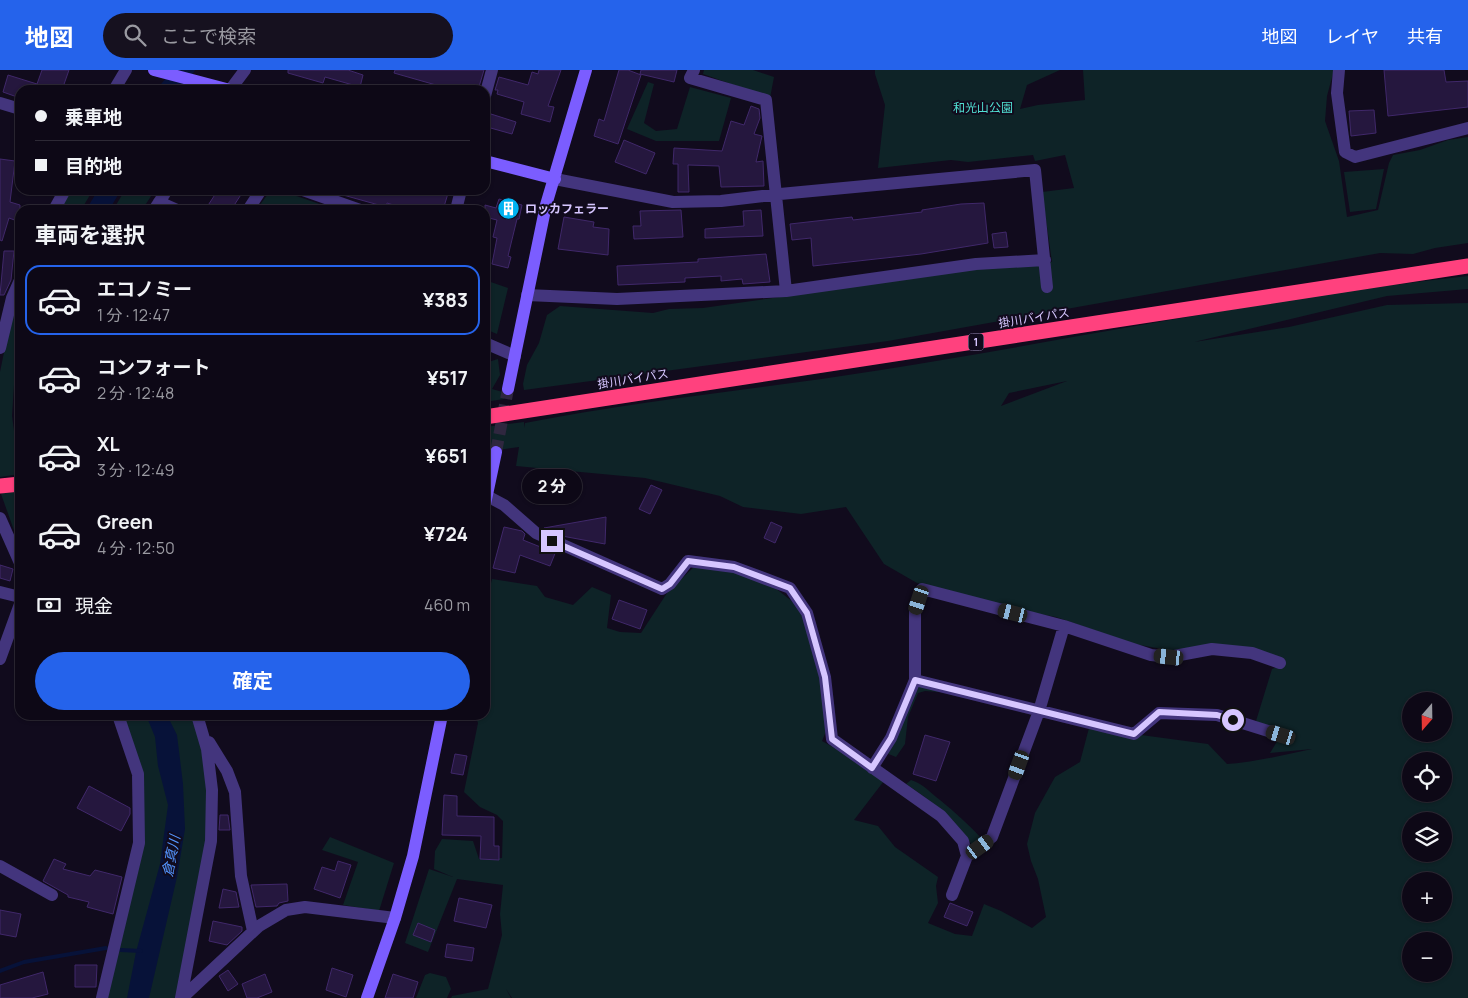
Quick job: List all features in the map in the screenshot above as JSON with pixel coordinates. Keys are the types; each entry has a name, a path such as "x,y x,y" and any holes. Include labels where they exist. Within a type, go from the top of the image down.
{"highway":[{"name":"掛川バイパス","path":"490,416 1468,266"},
{"path":"0,486 15,484"}],"street":[{"path":"117,85 126,70"},
{"path":"154,70 211,85"},
{"path":"230,85 245,70"},
{"path":"488,85 492,70"},
{"path":"508,389 546,205 586,70"},
{"path":"694,70 690,78 766,100 786,291"},
{"path":"1339,70 1337,93 1345,152 1356,157 1468,128"},
{"path":"0,103 15,108"},
{"path":"490,161 555,179 673,202 721,202 775,194 1034,170 1047,286"},
{"path":"317,195 346,205"},
{"path":"527,295 617,299 786,291 976,264 1045,260"},
{"path":"0,348 15,291"},
{"path":"490,346 515,356"},
{"path":"490,481 496,452"},
{"path":"490,501 504,505 536,533 662,589 670,584 688,561 734,567 790,588 807,613 825,677 832,739 941,816 963,840 967,856"},
{"path":"0,518 15,552"},
{"path":"872,768 891,738 915,680 915,611 922,589 1064,626 1151,655 1169,657 1212,649 1252,652 1280,663"},
{"path":"0,592 15,595"},
{"path":"0,659 15,618"},
{"path":"952,895 967,856 992,837 1039,711 1064,626"},
{"path":"915,680 1134,734 1159,712 1217,715 1284,736"},
{"path":"102,998 139,843 138,774 120,720"},
{"path":"182,998 211,841 212,790 207,749 199,720"},
{"path":"367,998 395,918 413,856 441,720"},
{"path":"202,732 227,771 235,792 242,876 253,932"},
{"path":"0,866 52,895"},
{"path":"182,998 253,932 286,910 305,907 395,918"}],"green space":[{"path":"704,70 753,70 774,77 770,98 703,74"},
{"name":"和光山公園","path":"875,70 1060,70 1027,85 1020,109 1085,100 1083,70 1334,70 1327,96 1325,121 1339,161 1347,217 1378,210 1389,163 1393,155 1420,150 1448,140 1468,137 1468,243 1435,248 1413,254 1380,253 888,341 524,390 523,384 527,365 539,343 547,315 560,306 653,313 669,309 703,308 1033,261 1052,262 1042,192 1074,188 1065,155 1035,161 1033,155 968,162 951,160 878,168 885,105"},
{"path":"648,82 654,84 644,123 656,131 677,129 690,87 731,98 719,141 656,141 627,129"},
{"path":"1384,169 1376,209 1350,212 1344,172"},
{"path":"66,195 90,195 84,205 62,205"},
{"path":"122,195 152,195 145,205 116,205"},
{"path":"267,195 294,195 322,205 260,205"},
{"path":"1468,276 1468,289 1387,296 1194,342 1289,327 1387,305 1468,303 1468,998 512,998 506,989 511,998 451,998 452,996 488,989 502,935 500,914 503,885 457,879 428,952 405,943 429,869 453,877 434,869 435,851 442,839 473,841 479,859 502,858 503,821 497,815 480,807 464,792 478,723 477,720 490,720 490,587 492,579 537,586 545,597 573,605 592,587 611,595 607,628 620,632 641,633 667,593 699,562 761,577 807,613 829,724 822,741 887,777 854,820 878,826 895,847 938,877 936,886 938,903 928,923 955,934 972,936 984,904 1032,928 1046,917 1038,879 1027,844 1035,813 1055,777 1080,762 1089,728 1208,744 1227,764 1259,760 1312,749 1270,753 1281,735 1256,721 1272,669 1283,665 1212,649 1168,650 1134,644 1056,617 962,600 917,583 884,564 846,507 801,514 743,507 720,496 645,478 516,466 519,447 490,451 490,426 524,422 524,428 525,423 569,415 881,370 1321,295","holes":["1067,381 1001,406 1009,393"]},
{"path":"490,282 508,288 497,334 490,331"},
{"path":"15,298 15,370 12,416 15,438 15,475 0,477 0,372"},
{"path":"498,359 500,375 492,389 506,393 504,399 490,401 490,361"},
{"path":"15,486 15,533 1,494"},
{"path":"915,683 941,689 938,692 925,691 918,693 908,717 905,744 896,757 886,753"},
{"path":"119,720 198,720 211,777 207,862 179,998 102,998 139,843 143,789"},
{"path":"911,780 923,786 946,805 983,840 972,845 942,811 906,784"},
{"path":"330,837 394,863 379,911 343,905 358,862 322,850"},
{"path":"430,973 446,977 451,989 447,998 416,998 425,975"}],"water":[{"path":"173,70 195,70 187,85 160,85"},
{"path":"95,195 118,195 112,205 89,205"},
{"path":"15,396 15,444 14,412"},
{"name":"倉真川","path":"148,720 170,720 177,735 183,784 185,829 177,877 149,998 127,998 136,952 160,864 168,805 158,766 155,737"}],"building":[{"path":"42,70 69,70 64,85 15,85 15,96 3,92 8,75 37,84"},
{"path":"288,70 348,70 363,75 360,85 353,85 325,77 323,83 288,73"},
{"path":"395,70 484,70 480,85 436,85 394,73"},
{"path":"539,70 561,70 548,106 554,107 550,122 521,114 524,102 497,94 498,90 495,90 499,77 528,85 532,72 538,74"},
{"path":"619,70 628,70 641,75 618,144 594,136 599,119 604,121"},
{"path":"641,70 677,70 674,82 640,74"},
{"path":"1384,70 1444,70 1446,82 1468,81 1468,107 1388,116"},
{"path":"751,106 759,109 760,118 754,134 762,136 756,162 763,161 764,186 721,187 719,166 688,165 689,192 678,192 678,164 673,164 674,148 722,151 731,121 744,125"},
{"path":"1374,110 1376,133 1351,136 1349,111"},
{"path":"491,114 516,122 512,134 490,128"},
{"path":"624,140 655,153 646,174 615,162"},
{"path":"0,159 15,161 10,202 20,205 15,205 15,220 9,218 2,241 0,240"},
{"path":"215,195 241,195 234,205 208,205"},
{"path":"343,195 448,195 444,205 394,205 387,203 386,205 379,205"},
{"path":"499,199 522,205 508,256 511,257 508,268 492,264 497,238 493,237 497,220 490,218 490,206 496,208"},
{"path":"984,203 988,243 921,254 813,266 811,238 792,240 790,224 852,217 853,220 922,212 922,210 961,204"},
{"path":"681,210 683,237 634,239 633,226 641,226 640,211"},
{"path":"761,210 763,236 705,238 705,229 744,226 743,211"},
{"path":"564,217 594,222 593,227 609,229 608,255 558,249"},
{"path":"1006,232 1008,247 994,248 992,234"},
{"path":"4,251 14,251 11,280 4,295 0,295"},
{"path":"766,254 770,282 743,284 742,279 721,281 721,276 685,278 685,282 618,285 617,266 698,262 698,259"},
{"path":"651,485 662,490 650,514 639,509"},
{"path":"606,517 605,544 562,536 544,528"},
{"path":"771,522 782,527 775,543 764,538"},
{"path":"504,527 522,531 525,534 523,540 548,550 549,548 556,551 550,566 520,555 515,573 493,568"},
{"path":"0,565 13,569 10,581 0,578"},
{"path":"619,600 647,610 640,629 612,619"},
{"path":"925,735 950,742 936,781 913,774"},
{"path":"455,754 467,756 463,775 451,773"},
{"path":"89,786 130,808 130,814 121,831 77,808"},
{"path":"444,795 457,796 457,816 494,817 494,846 499,846 499,860 480,859 481,836 442,835"},
{"path":"220,815 228,815 230,830 219,830"},
{"path":"54,859 66,864 63,869 90,876 95,870 122,877 113,914 87,907 89,902 68,897 68,895 43,881"},
{"path":"338,861 351,865 340,898 314,889 322,867 335,871"},
{"path":"287,884 288,901 279,903 277,906 256,907 251,885"},
{"path":"223,889 236,892 239,907 219,908"},
{"path":"459,898 492,905 486,928 454,921"},
{"path":"950,903 973,912 967,926 944,917"},
{"path":"0,910 21,914 16,937 0,934"},
{"path":"213,921 242,927 242,931 227,945 209,941"},
{"path":"418,923 435,930 431,942 413,935"},
{"path":"447,944 474,948 472,961 445,957"},
{"path":"75,965 97,965 96,987 75,987"},
{"path":"332,968 353,975 346,997 326,990"},
{"path":"228,970 238,984 228,991 219,976"},
{"path":"43,972 48,994 32,998 0,998 0,985"},
{"path":"265,974 272,992 257,998 247,998 242,984"},
{"path":"393,974 418,982 413,998 385,998"}],"waterway":[{"path":"0,971 24,962 106,948"},
{"path":"121,950 141,951"}],"tunnel":[{"path":"496,452 508,389"}],"place":[{"name":"ロッカフェラー","path":"509,209"}],"route":[{"path":"552,541 662,589 670,584 688,561 734,567 790,588 807,613 825,677 832,739 872,768 891,738 915,680 1134,734 1159,712 1217,715 1233,720"}]}
